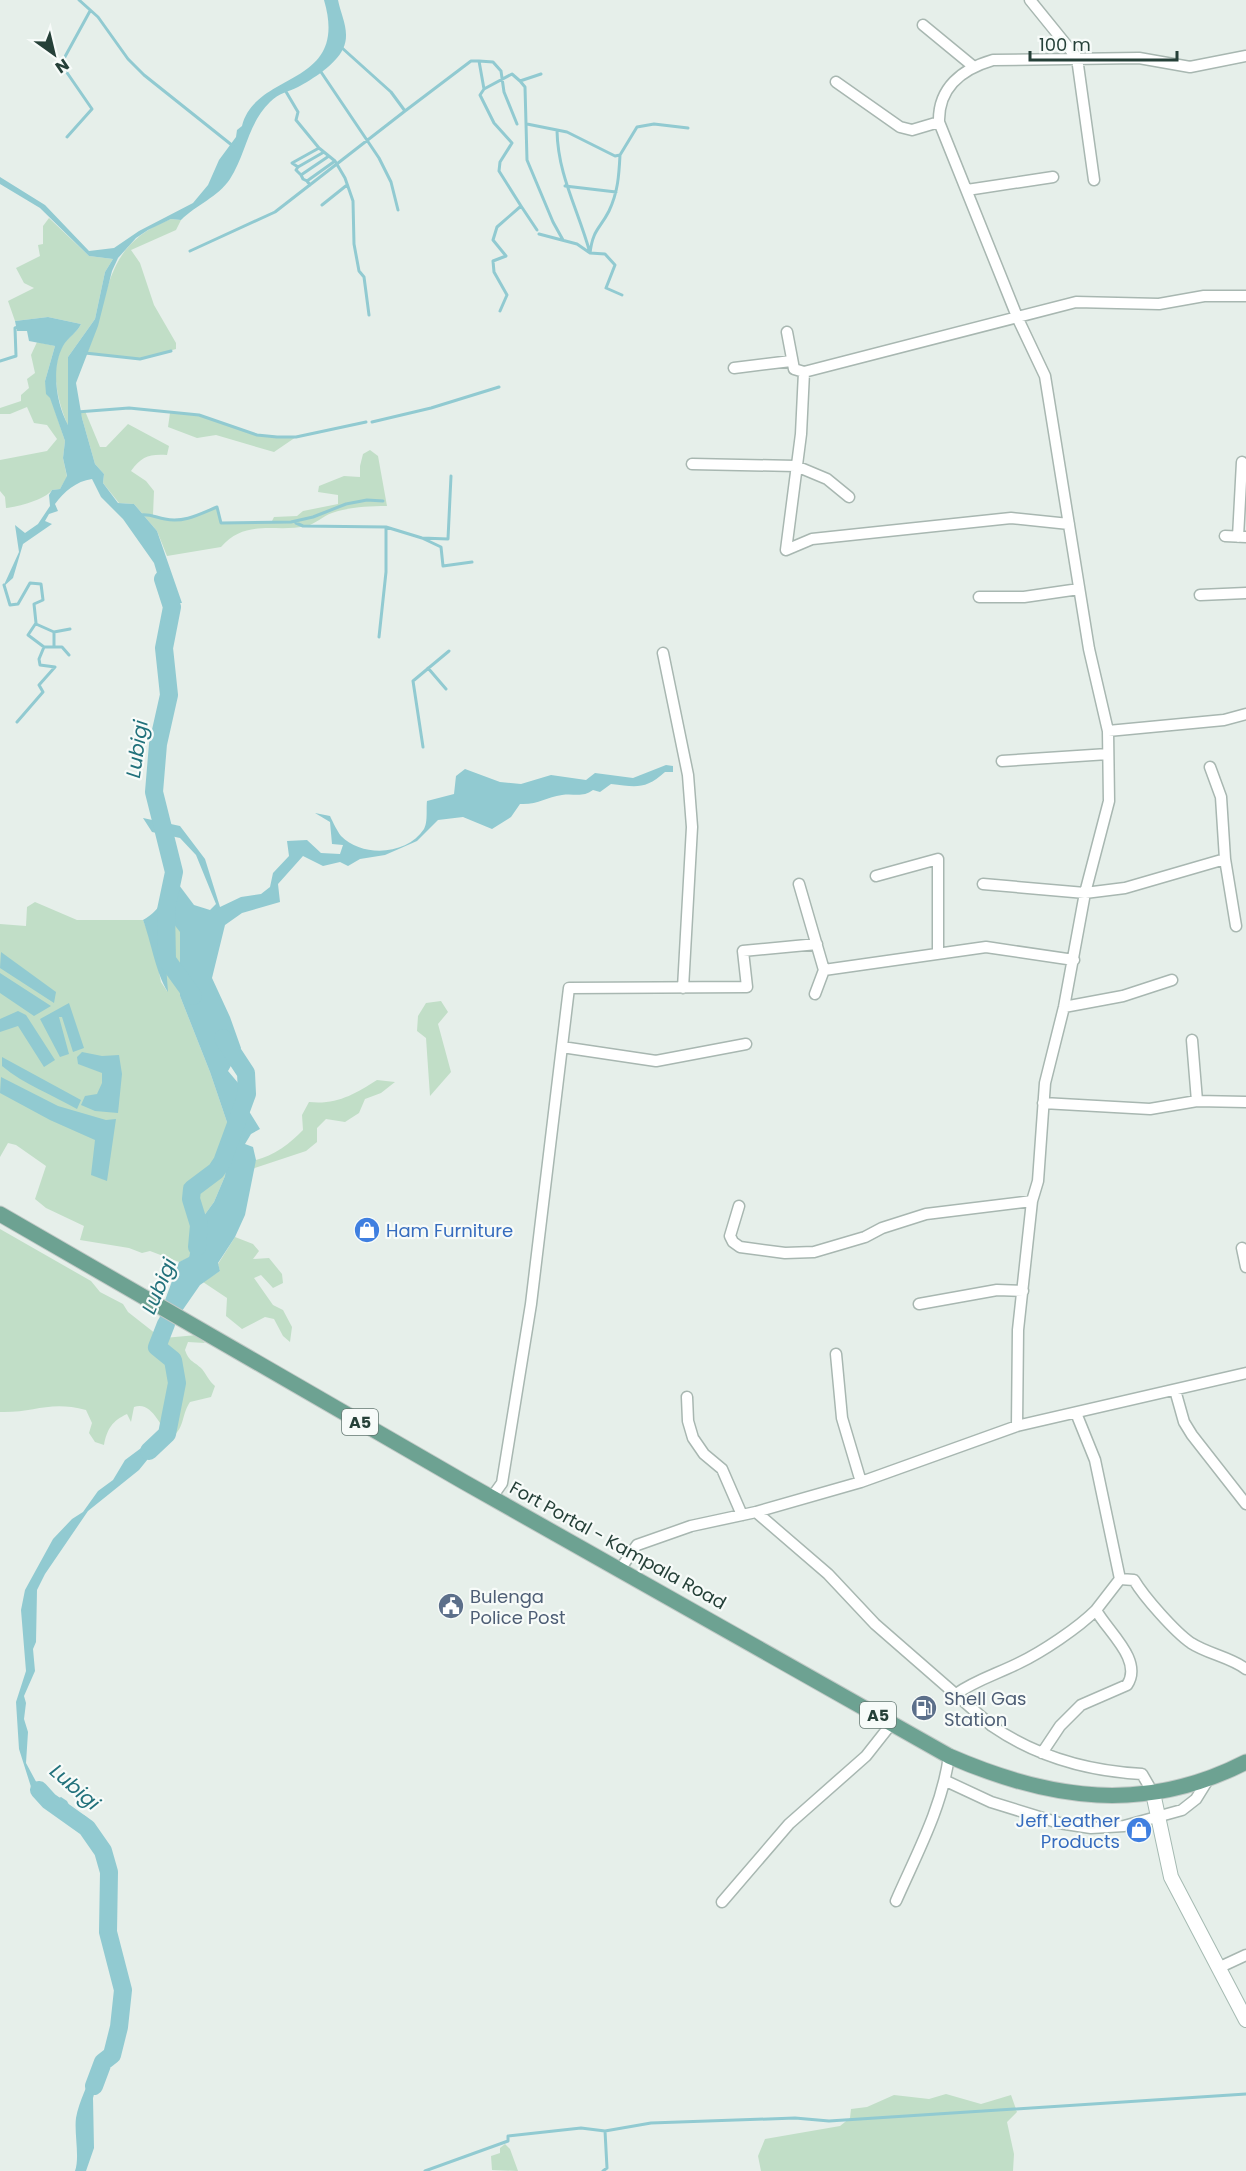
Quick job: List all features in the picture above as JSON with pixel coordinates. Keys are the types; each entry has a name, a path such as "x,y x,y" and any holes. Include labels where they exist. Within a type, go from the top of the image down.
{"main road":[{"name":"Fort Portal - Kampala Road","path":"0,1214 492,1497 950,1756 992,1774 1035,1787 1097,1796 1152,1793 1209,1778 1246,1762"}],"street":[{"path":"1030,0 1077,58 1094,180"},
{"path":"923,25 974,67"},
{"path":"1017,1426 1017,1330 1032,1201 1038,1181 1045,1083 1074,960 1085,893 1109,801 1108,731 1089,649 1045,376 1018,319 939,122 947,87 974,67 993,60 1139,58 1190,68 1246,56"},
{"path":"836,82 900,127 912,130 939,122"},
{"path":"967,190 1053,177"},
{"path":"787,332 794,369 804,372 1018,319 1076,302 1159,304 1204,296 1246,296"},
{"path":"734,368 791,361"},
{"path":"804,372 801,434 786,550 812,539 1011,518 1069,524"},
{"path":"1224,536 1242,537 1242,462"},
{"path":"692,464 796,466 827,479 849,497"},
{"path":"979,597 1023,597 1079,589"},
{"path":"1200,595 1246,593"},
{"path":"663,653 688,775 692,827 683,988"},
{"path":"1108,731 1224,720 1246,714"},
{"path":"1002,760 1108,754"},
{"path":"1210,767 1221,797 1225,859 1236,926"},
{"path":"876,876 938,859 938,954"},
{"path":"983,884 1085,893 1125,888 1225,859"},
{"path":"799,884 824,970 815,994"},
{"path":"492,1497 502,1483 529,1315 569,988 747,987 743,951 817,944"},
{"path":"824,970 986,947 1074,960"},
{"path":"1064,1007 1124,996 1172,980"},
{"path":"1192,1040 1197,1101"},
{"path":"562,1047 656,1061 746,1044"},
{"path":"1043,1103 1150,1110 1197,1101 1246,1102"},
{"path":"739,1206 730,1236 733,1242 740,1247 785,1253 814,1252 865,1237 882,1228 926,1214 1032,1201"},
{"path":"1242,1248 1246,1267"},
{"path":"919,1304 997,1290 1023,1291"},
{"path":"836,1354 842,1418 861,1482"},
{"path":"621,1568 637,1545 691,1526 756,1512 861,1482 1017,1426 1246,1373"},
{"path":"1175,1390 1184,1422 1192,1436 1246,1504"},
{"path":"687,1397 688,1421 693,1438 702,1451 722,1469 742,1515"},
{"path":"956,1694 972,1682 1020,1663 1075,1628 1096,1610 1120,1579 1095,1460 1076,1413"},
{"path":"756,1512 828,1574 875,1624 1000,1732 1042,1753 1076,1766 1102,1772 1142,1774 1152,1793 1171,1877 1246,2020"},
{"path":"1120,1579 1134,1580 1142,1594 1191,1642 1246,1669"},
{"path":"1042,1753 1060,1726 1075,1711 1127,1685 1130,1680 1126,1654 1096,1610"},
{"path":"722,1902 789,1824 866,1756 892,1723"},
{"path":"896,1901 931,1826 946,1781 950,1756"},
{"path":"946,1781 991,1802 1073,1826 1114,1827 1158,1817 1189,1805 1209,1778"},
{"path":"1218,1968 1246,1956"}],"green space":[{"path":"49,218 89,256 113,259 105,272 95,319 68,357 69,428 61,408 56,365 63,345 81,324 48,317 15,321 8,301 34,288 24,283 16,268 40,256 38,245 43,244 43,226"},
{"path":"171,219 181,220 176,230 131,250 140,263 154,305 176,343 176,349 140,359 87,353 112,274 120,258 132,243 148,230"},
{"path":"37,342 55,346 45,381 65,441 63,458 67,477 60,489 52,490 31,502 6,508 5,497 0,491 0,460 47,451 57,439 47,425 34,423 27,407 10,414 0,414 0,408 21,401 21,395 29,388 27,379 35,373 31,355"},
{"path":"80,411 85,411 100,447 106,447 128,424 169,446 167,455 146,457 131,471 146,481 154,491 153,515 162,518 186,518 217,507 221,523 272,521 274,517 297,516 303,511 338,504 338,495 318,492 319,486 344,476 360,477 363,454 370,450 378,456 387,506 359,507 339,511 307,526 251,529 240,532 221,547 167,556 157,531 134,504 119,503 103,483 104,474 95,464"},
{"path":"170,413 199,415 257,435 296,437 274,452 216,435 197,438 168,427"},
{"path":"35,902 77,920 143,920 154,947 161,982 167,991 163,926 169,918 181,932 180,996 230,1131 225,1176 214,1202 198,1224 189,1258 179,1262 150,1251 142,1253 129,1248 80,1240 84,1226 46,1208 35,1199 46,1166 16,1145 8,1143 0,1157 0,924 26,926 27,907"},
{"path":"441,1001 448,1012 438,1024 451,1072 430,1096 426,1038 417,1031 418,1016 426,1003"},
{"path":"377,1080 395,1082 381,1093 365,1099 359,1113 345,1122 326,1119 317,1128 317,1142 306,1151 252,1169 256,1160 281,1148 303,1130 302,1115 309,1102 337,1100"},
{"path":"0,1229 91,1281 100,1292 123,1304 128,1312 156,1334 157,1346 164,1338 197,1335 205,1343 188,1342 185,1350 190,1359 202,1369 215,1386 211,1397 190,1402 181,1427 175,1435 170,1438 151,1411 140,1406 134,1407 131,1422 127,1414 114,1423 107,1434 104,1445 95,1442 89,1433 92,1423 86,1410 62,1406 0,1412"},
{"path":"235,1237 253,1244 259,1251 253,1259 269,1258 282,1274 283,1283 273,1288 261,1275 254,1278 273,1305 283,1310 292,1327 290,1342 283,1336 274,1319 265,1317 242,1329 226,1316 227,1298 203,1282 220,1271 218,1264"},
{"path":"946,2094 981,2104 1011,2095 1017,2112 1007,2122 1014,2154 1013,2171 761,2171 758,2156 765,2139 840,2126 850,2118 851,2109 867,2107 894,2095 929,2099"},
{"path":"505,2144 510,2149 518,2171 492,2170 491,2156 500,2153 500,2148"}],"water":[{"path":"324,0 338,0 345,24 346,36 343,49 317,76 277,97 263,110 230,179 219,191 181,220 171,219 148,230 136,238 118,258 112,271 98,326 76,383 82,418 95,464 104,474 103,483 118,503 134,504 157,531 182,603 166,603 154,563 123,519 101,497 92,479 66,491 55,504 58,511 49,514 45,521 52,524 23,544 13,578 3,587 19,552 15,525 25,533 38,524 50,506 49,495 52,490 60,489 67,476 63,458 65,441 50,398 46,394 45,381 55,346 29,341 27,331 17,331 15,321 48,317 81,324 63,346 57,365 56,386 60,406 68,425 68,357 95,319 105,272 113,259 89,256 40,208 0,184 0,177 45,205 89,251 114,248 139,231 193,203 208,185 219,160 236,137 237,130 242,126 251,108 264,95 313,64 324,49 329,28"},
{"path":"666,765 673,766 673,772 665,772 652,782 640,786 611,784 600,792 593,790 585,794 562,795 520,804 511,817 492,829 463,817 438,820 417,841 385,855 360,859 348,866 340,862 323,866 303,856 278,884 280,902 242,913 225,925 212,978 241,1048 228,1071 239,1084 247,1108 260,1129 251,1134 245,1144 253,1147 256,1160 245,1215 235,1237 218,1263 220,1271 200,1285 157,1347 160,1314 179,1262 189,1257 198,1224 214,1202 225,1176 230,1131 180,996 180,932 169,918 163,923 168,992 157,967 143,920 155,911 163,900 168,888 170,873 194,905 210,910 216,904 196,855 180,838 152,832 143,818 180,826 205,859 220,907 241,897 261,894 270,887 273,873 289,856 287,841 307,840 321,853 340,854 343,845 332,844 330,822 315,813 330,816 341,836 350,843 361,848 384,850 407,844 416,838 425,826 427,801 454,794 456,776 465,769 500,782 521,784 551,775 586,780 595,773 633,778"},
{"path":"1,952 56,992 54,1003 0,968"},
{"path":"0,973 51,1006 34,1016 0,993"},
{"path":"69,1003 84,1048 73,1052 62,1017 59,1017 69,1054 60,1057 40,1019"},
{"path":"18,1011 26,1015 55,1060 44,1067 18,1026 0,1032 0,1019"},
{"path":"82,1052 102,1056 119,1055 122,1074 118,1113 95,1111 81,1105 85,1096 97,1094 102,1083 102,1073 78,1064 77,1057"},
{"path":"2,1057 81,1100 77,1109 11,1073 2,1066"},
{"path":"1,1077 58,1106 106,1120 116,1119 107,1181 91,1175 95,1140 50,1120 0,1093"},
{"path":"164,1431 170,1438 156,1449 139,1470 88,1511 45,1574 37,1590 36,1642 33,1649 35,1671 24,1696 26,1703 24,1719 28,1732 26,1763 40,1789 53,1801 61,1797 67,1801 73,1813 90,1820 103,1851 71,1819 61,1814 58,1806 42,1800 32,1790 19,1749 16,1702 26,1671 21,1610 25,1590 53,1539 72,1519 83,1512 98,1491 113,1480 125,1460"},
{"path":"102,2065 93,2098 94,2148 86,2171 75,2171 77,2112 94,2068"}],"waterway":[{"path":"79,0 98,17 128,59 144,75 233,146"},
{"path":"67,137 92,109 61,64 90,11"},
{"path":"341,47 391,92 405,111 471,61 479,61 484,89 480,95 494,123 512,143 500,162 499,171 521,206 497,227 493,240 506,256 493,261 494,272 507,295 500,311"},
{"path":"479,61 493,62 501,71 504,92 517,124"},
{"path":"319,69 379,158 391,182 398,210"},
{"path":"484,89 512,74 520,81 541,74"},
{"path":"520,81 525,87 527,160 563,240"},
{"path":"285,90 298,112 296,120 319,148 335,161 345,178 353,201 354,244 359,271 364,277 369,315"},
{"path":"190,251 275,212 405,111"},
{"path":"527,124 567,132 615,156 620,155 637,127 654,124 688,128"},
{"path":"557,131 565,178 590,253 595,234 609,211 614,197 620,155"},
{"path":"298,167 292,163 319,148"},
{"path":"301,175 296,170 298,167 324,152"},
{"path":"307,181 301,175 329,156"},
{"path":"310,185 307,181 335,161"},
{"path":"322,205 347,185"},
{"path":"565,186 616,192"},
{"path":"521,206 537,230"},
{"path":"539,234 577,244 590,253 605,254 615,265 606,288 622,295"},
{"path":"0,361 16,356 15,328 18,327"},
{"path":"85,353 140,359 171,351"},
{"path":"372,422 431,408 499,387"},
{"path":"77,412 129,408 199,415 257,435 277,437 296,437 366,422"},
{"path":"296,523 303,526 386,527 422,538 448,539 451,476"},
{"path":"141,515 179,520 217,507 221,523 291,522 313,517 346,504 367,500 383,501"},
{"path":"379,637 386,572 386,527"},
{"path":"422,538 441,547 443,566 472,562"},
{"name":"Lubigi","path":"163,579 172,607 164,648 169,695 158,744 154,792 174,872 166,910 167,960 193,996"},
{"path":"4,585 10,605 18,604 30,583 41,584 43,600 34,604 36,623 28,635 44,647 39,659 40,665 55,667 39,685 43,692 17,722"},
{"path":"36,624 54,632"},
{"path":"54,646 54,632 70,629"},
{"path":"44,647 62,647 69,655"},
{"path":"423,747 413,681 449,651"},
{"path":"428,668 446,689"},
{"name":"Lubigi","path":"197,1247 199,1225 191,1199 192,1189 216,1171 222,1162 247,1094 246,1073 223,1038"},
{"name":"Lubigi","path":"149,1451 167,1434 177,1383 173,1360 157,1347 166,1324"},
{"name":"Lubigi","path":"39,1790 49,1801 87,1828 103,1851 109,1872 108,1932 123,1990 119,2027 112,2055 103,2062 94,2086"},
{"path":"425,2171 508,2141 508,2136 581,2128 605,2131 651,2123 795,2118 829,2121 1246,2094"},
{"path":"603,2171 607,2168 605,2131"}],"place":[{"name":"Ham Furniture","path":"367,1230"},
{"name":"Bulenga Police Post","path":"451,1606"},
{"name":"Shell Gas Station","path":"924,1708"},
{"name":"Jeff Leather Products","path":"1139,1830"}]}
